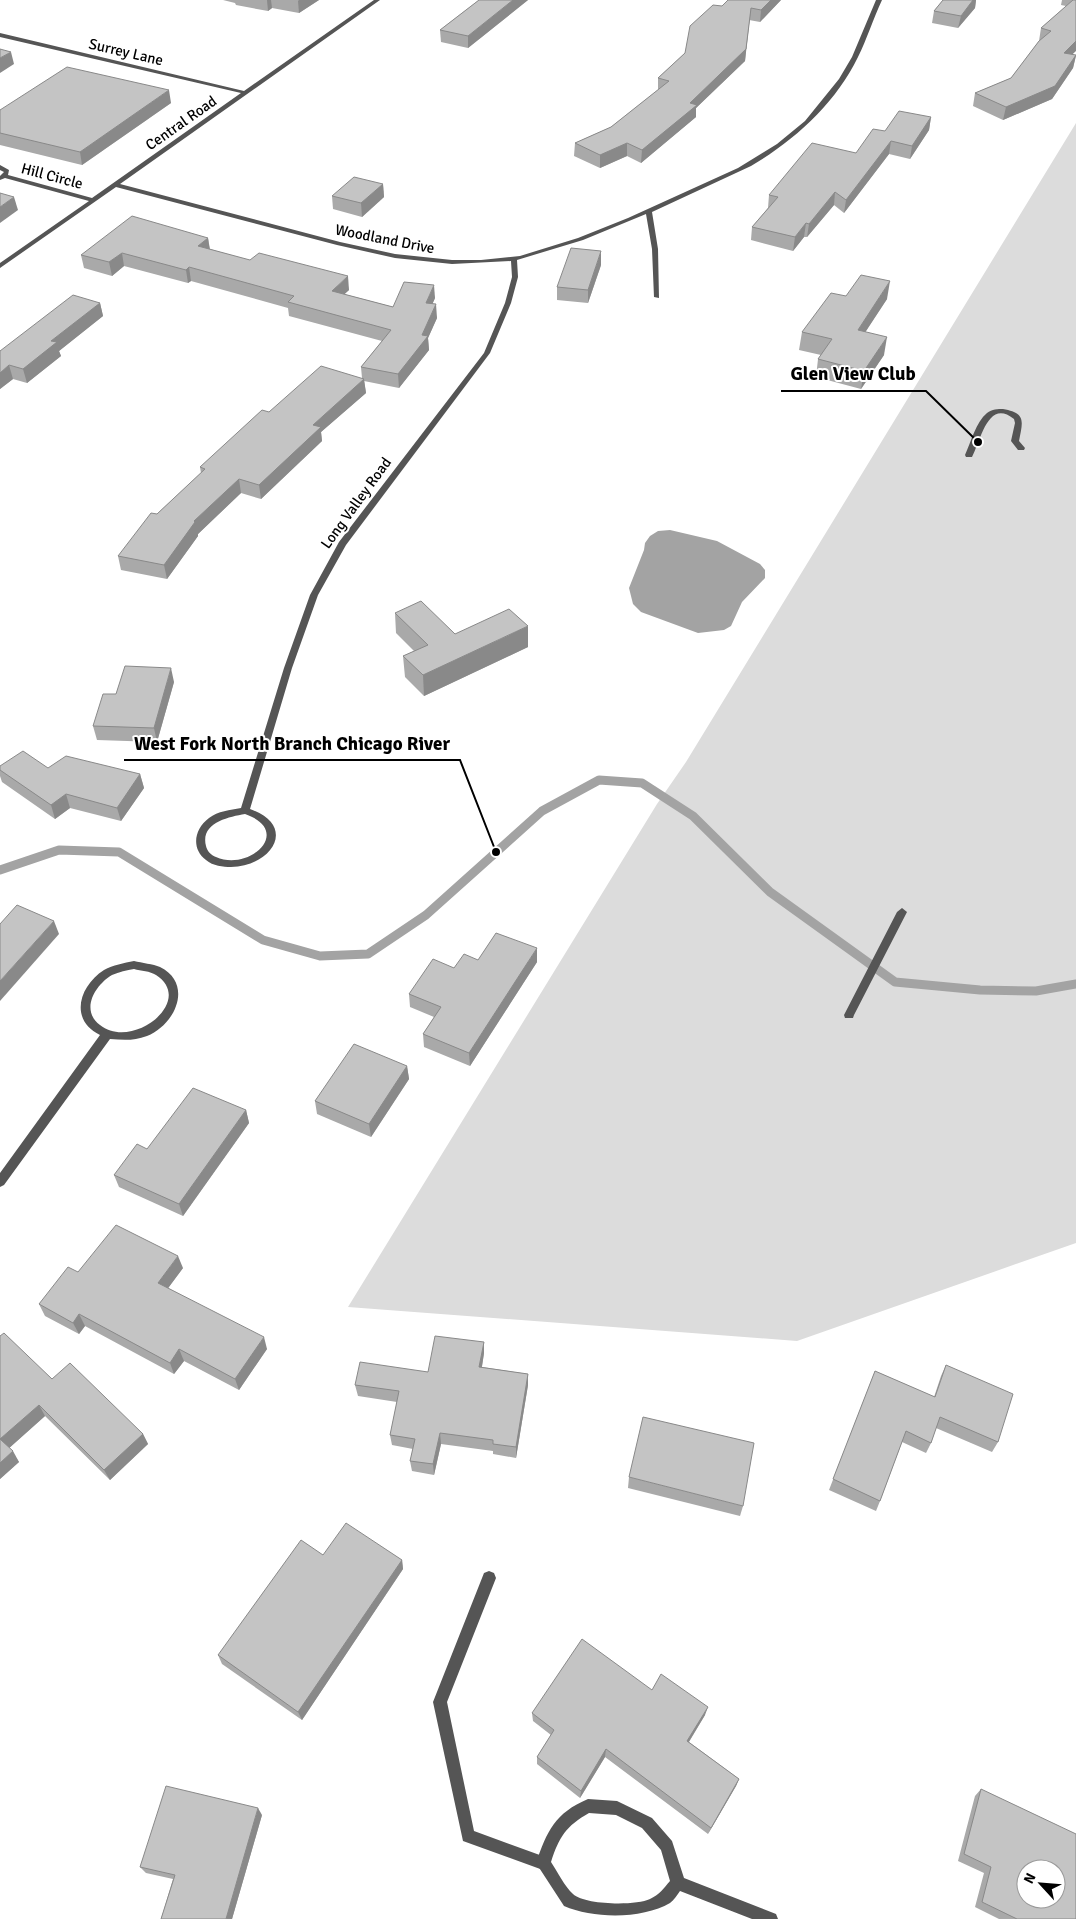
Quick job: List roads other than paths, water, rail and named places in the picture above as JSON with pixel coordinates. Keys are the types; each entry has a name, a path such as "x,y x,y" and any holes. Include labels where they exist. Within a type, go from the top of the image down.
{"street":[{"name":"Central Road","path":"0,266 376,0"},
{"name":"Woodland Drive","path":"116,185 369,252 436,263 514,259 580,240 649,212 750,165 770,152 816,113 832,94 852,64 863,42 879,0"},
{"name":"Surrey Lane","path":"0,35 246,93"},
{"name":"Hill Circle","path":"0,167 7,171 2,177 93,200"},
{"path":"649,212 655,249 657,297"},
{"name":"Long Valley Road","path":"245,812 288,668 318,588 342,544 487,352 508,303 516,277 514,259"},
{"path":"969,455 986,420 996,411 1016,416 1019,421 1015,441 1021,448"},
{"path":"245,812 264,819 270,826 272,834 271,843 265,851 251,860 234,864 222,864 204,854 200,846 200,837 207,824 221,815 245,812"},
{"path":"849,1016 902,912"},
{"path":"134,965 148,966 159,970 167,976 173,984 175,995 172,1008 165,1019 138,1035 122,1037 107,1034 95,1028 87,1019 84,1008 86,996 94,984 118,968 134,965"},
{"path":"0,1182 107,1034"},
{"path":"489,1578 440,1702 468,1836 543,1863 569,1901 615,1914 645,1909 662,1901 678,1883"},
{"path":"543,1863 554,1832 568,1816 588,1806 617,1808 647,1823 667,1846 678,1883"},
{"path":"678,1883 771,1919"}],"waterway":[{"path":"0,870 59,850 119,852 263,940 320,956 368,954 426,915 542,811 599,780 642,783 693,816 770,892 895,982 980,990 1036,991 1076,984"}],"place":[{"name":"Glen View Club","path":"978,442"},
{"name":"West Fork North Branch Chicago River","path":"496,852"}]}
